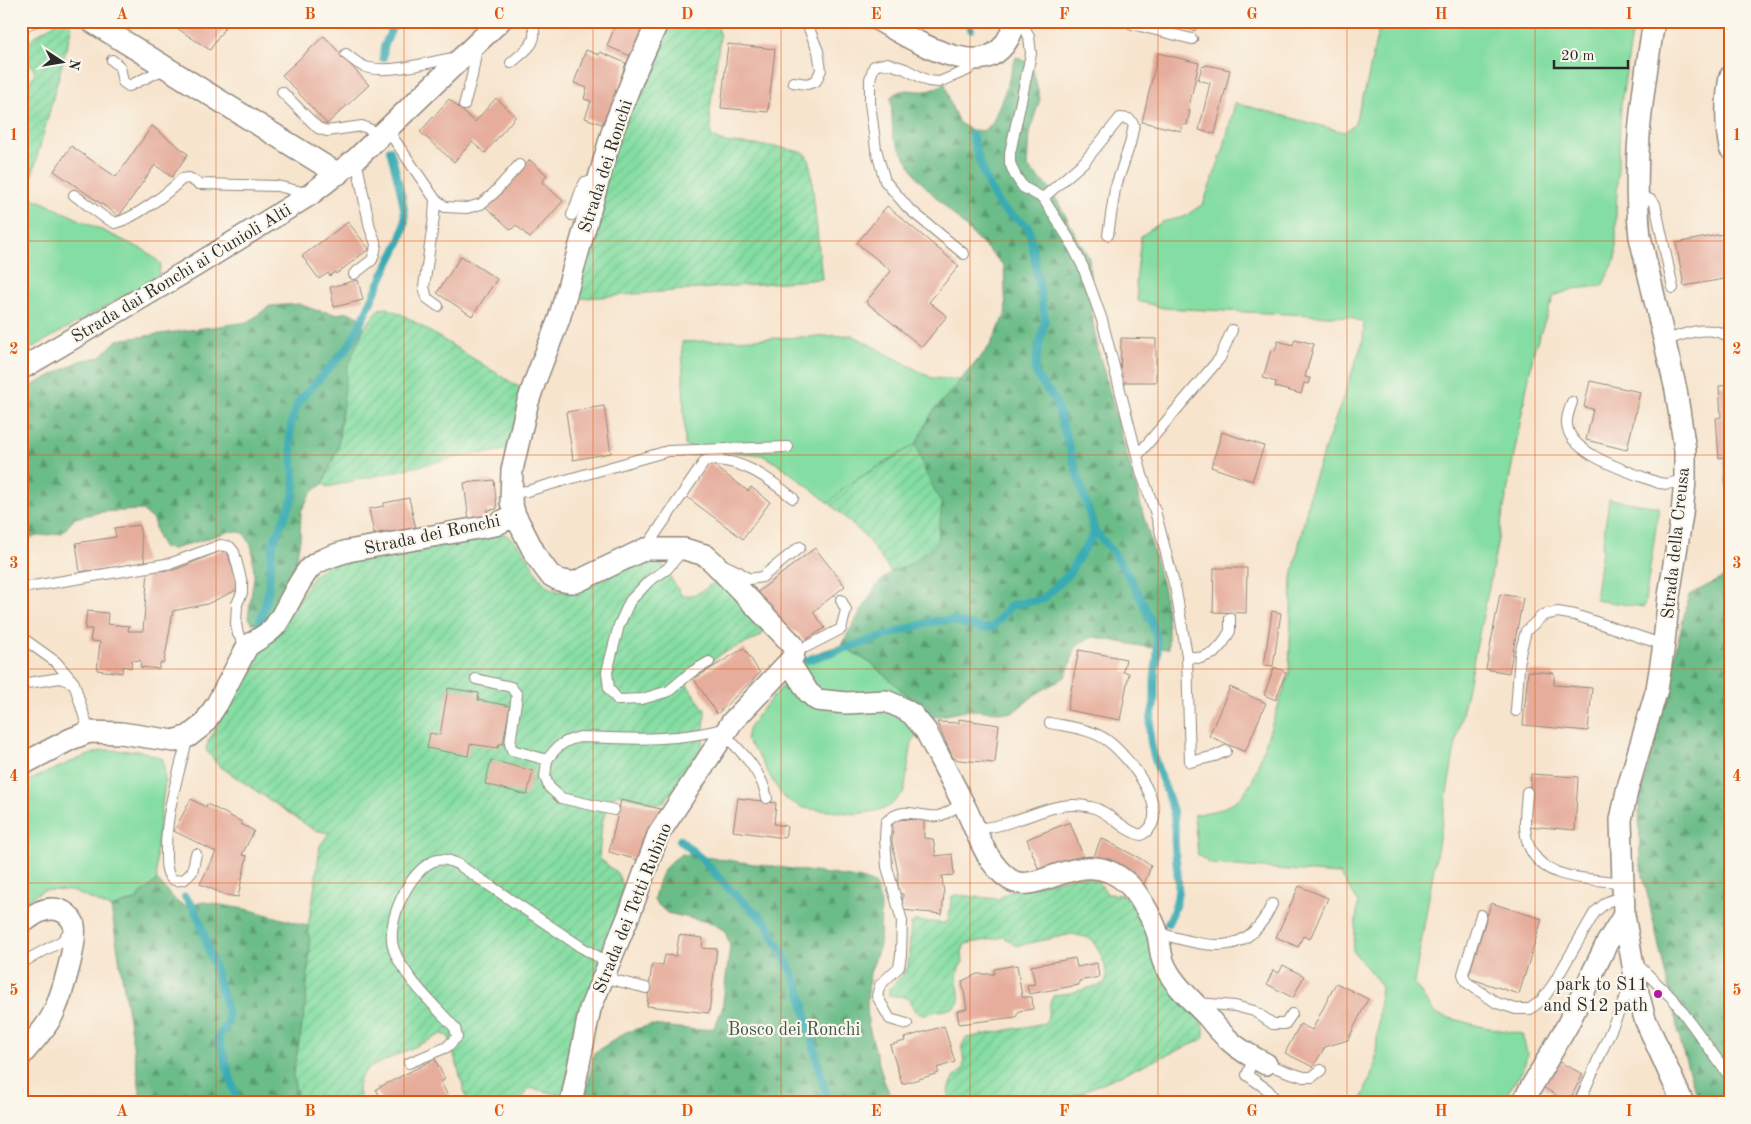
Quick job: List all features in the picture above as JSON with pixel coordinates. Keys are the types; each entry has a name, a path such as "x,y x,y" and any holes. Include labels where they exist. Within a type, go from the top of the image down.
{"street":[{"path":"91,21 338,174"},
{"name":"Strada dai Ronchi ai Cunioli Alti","path":"21,369 195,266 310,194 338,174 500,21"},
{"name":"Strada dei Ronchi","path":"189,736 203,725 247,647 264,636 274,626 310,568 320,562 348,552 495,525 515,515 511,502 512,470 527,405 534,381 559,319 614,129 637,68 658,21"},
{"path":"880,21 919,43 967,59 979,59 992,55 1009,39 1016,21"},
{"name":"Strada della Creusa","path":"1654,21 1641,100 1637,143 1637,194 1640,237 1676,390 1685,450 1685,480 1682,514 1657,689 1627,791 1621,820 1624,897 1638,994 1645,1019 1683,1103"},
{"path":"1730,77 1726,99 1726,124 1730,148"},
{"path":"515,515 536,556 550,575 559,580 576,582 645,549 684,550 706,555 793,645 792,656 808,692 817,700 846,703 886,701 912,714 926,731 985,852 1009,879 1016,883 1027,884 1072,869 1084,868 1099,869 1117,875 1128,884 1137,894 1158,933 1164,963 1172,977 1232,1044 1260,1061"},
{"name":"Strada dei Tetti Rubino","path":"571,1103 590,1009 631,910 658,835 727,730 792,656"},
{"path":"21,766 71,739 90,732 121,733 174,741 189,736"},
{"path":"1522,1103 1566,1026 1607,943 1624,897"},
{"path":"21,924 36,913 50,908 65,912 74,923 74,939 63,989 53,1014 21,1056"}],"lane":[{"path":"21,27 36,21"},
{"path":"511,63 533,41 536,32 532,21"},
{"path":"793,82 807,84 816,81 821,70 818,51 806,21"},
{"path":"1022,21 1029,37 1031,54 1010,153 1010,163 1023,187 1043,198 1072,246 1102,320 1142,475 1155,511 1176,591 1187,656 1190,762 1215,756 1226,751"},
{"path":"1128,21 1132,24 1192,39"},
{"path":"346,54 357,63 370,68 392,68 471,50 472,76 464,105"},
{"path":"964,254 908,208 885,181 876,149 870,103 870,79 874,66 887,63 928,81 939,82 968,70 979,59"},
{"path":"112,60 120,67 124,82 129,86 167,68"},
{"path":"282,92 318,128 327,131 362,126 384,132 435,199 445,207 467,208 480,204 494,193 519,165"},
{"path":"1043,198 1084,161 1120,118 1129,119 1134,125 1115,190 1108,235"},
{"path":"354,274 372,260 376,251 356,159"},
{"path":"572,215 581,188 585,182 592,182 599,177"},
{"path":"74,195 115,223 125,221 172,189 182,179 189,178 199,184 277,186 310,194"},
{"path":"1637,194 1651,200 1655,204 1673,288"},
{"path":"435,199 424,287 427,298 438,306"},
{"path":"1664,341 1705,329 1723,333 1730,338"},
{"path":"1137,456 1220,358 1232,330"},
{"path":"1572,402 1566,422 1572,438 1579,447 1601,461 1659,482 1667,484 1685,480"},
{"path":"512,493 526,491 668,451 788,447"},
{"path":"645,549 705,461 722,461 740,465 758,473 793,498"},
{"path":"21,588 172,563 221,545 230,547 234,552 242,583 242,593 237,604 237,629 238,634 247,647"},
{"path":"713,562 727,565 749,579 762,577 800,547"},
{"path":"684,550 668,569 649,581 630,601 618,625 607,672 609,689 618,700 642,699 669,691 690,673 709,662"},
{"path":"792,656 841,629 846,610 841,600"},
{"path":"1516,711 1520,654 1526,631 1543,615 1558,612 1575,615 1664,645"},
{"path":"1187,656 1200,658 1214,653 1230,631 1230,618"},
{"path":"21,637 56,662 74,684 90,732"},
{"path":"21,684 60,678 74,684"},
{"path":"476,679 511,687 517,695 510,744 512,750 547,760"},
{"path":"975,829 1015,821 1058,806 1078,805 1094,807 1132,833 1141,835 1147,832 1153,821 1154,808 1150,792 1140,775 1123,755 1108,740 1085,730 1050,723"},
{"path":"614,810 561,798 550,787 545,777 547,760 556,748 566,740 580,737 670,739 727,730 753,767 765,788 767,798"},
{"path":"189,736 169,808 166,865 171,878 175,880 185,879 192,872 196,854"},
{"path":"1528,792 1526,837 1529,847 1545,868 1624,897"},
{"path":"907,1024 890,1019 878,996 880,985 899,967 901,955 902,921 887,867 886,822 894,814 903,812 938,816 963,804"},
{"path":"409,1063 447,1047 457,1038 455,1028 410,976 393,949 394,919 399,903 416,875 426,865 438,860 449,860 459,865 581,947 607,967 614,980 646,988"},
{"path":"1481,915 1464,974 1466,982 1497,1003 1516,1009 1530,1009 1542,1000 1554,983 1595,912 1607,902 1624,897"},
{"path":"1158,933 1194,942 1230,945 1255,932 1267,917 1272,904"},
{"path":"21,963 62,941 74,923"},
{"path":"1579,1103 1634,967 1674,1000 1730,1077"},
{"path":"1194,1002 1235,1006 1254,1011 1273,1024 1285,1024 1292,1014"},
{"path":"1278,1103 1268,1090 1247,1075 1260,1061 1304,1077 1312,1077 1321,1070"}],"green space":[{"path":"59,21 70,21 72,27 34,169 25,194 21,192 21,102 35,72 28,60 25,46 33,37"},
{"path":"663,21 717,22 720,37 710,109 711,136 723,142 778,147 805,153 810,162 822,279 573,299 602,185"},
{"path":"1380,21 1634,21 1621,104 1616,210 1616,259 1602,286 1573,289 1554,296 1534,350 1488,592 1455,747 1414,983 1435,1014 1479,1026 1522,1034 1527,1053 1524,1068 1501,1103 1360,1103 1375,1066 1381,985 1353,951 1358,902 1340,874 1211,864 1198,855 1194,815 1222,809 1240,798 1252,782 1289,675 1292,578 1311,488 1363,341 1364,324 1351,317 1163,308 1138,301 1136,283 1141,236 1162,222 1184,217 1203,204 1223,151 1235,103 1344,132 1354,125 1366,87"},
{"path":"1016,57 1032,65 1040,99 1029,133 1027,167 1050,188 1089,258 1092,318 1098,350 1164,590 1168,626 1168,649 1146,647 1094,637 1081,642 1073,651 1071,663 1065,677 1036,694 1012,713 971,710 930,718 920,706 872,664 841,645 877,585 891,572 916,561 925,471 916,444 932,413 989,347 1006,314 1004,266 919,180 893,137 891,97 899,92 908,90 931,90 945,83 951,105 959,123 972,130 983,131 992,124"},
{"path":"21,192 146,251 161,264 158,277 21,354"},
{"path":"299,304 315,310 336,314 348,312 357,316 364,328 341,413 338,448 323,484 312,492 301,511 300,539 291,588 265,624 252,623 248,617 254,577 252,547 244,533 231,531 173,549 164,548 158,538 153,520 141,510 100,512 75,518 62,533 25,538 21,391 80,361 100,357 117,340 248,322 270,306"},
{"path":"387,308 405,316 519,387 523,397 510,445 505,450 449,459 327,487 323,484 338,448 347,368 364,328 379,309"},
{"path":"852,335 932,378 961,380 932,413 916,444 846,486 829,503 784,468 762,455 685,446 682,342"},
{"path":"21,436 25,538 21,568"},
{"path":"916,444 925,471 942,505 937,542 916,561 891,572 864,535 829,503 846,486"},
{"path":"1609,499 1659,507 1644,607 1595,600"},
{"path":"500,532 513,540 527,555 540,579 546,585 560,591 584,589 635,562 658,557 682,596 699,593 719,579 763,625 762,635 724,652 687,680 687,685 705,710 702,748 664,802 659,804 618,794 611,798 602,822 599,858 617,873 624,887 564,1092 561,1095 529,1088 525,1092 523,1103 470,1103 467,1100 449,1037 442,1034 367,1069 358,1085 362,1103 299,1103 293,1076 305,1009 310,949 308,926 320,846 329,833 314,830 218,765 206,750 208,742 254,660 280,631 313,576 327,565"},
{"path":"1730,574 1730,1103 1701,1103 1683,1052 1640,862 1639,803 1689,595"},
{"path":"841,645 872,664 920,706 930,718 912,742 904,792 890,806 876,811 856,814 803,808 786,799 780,793 756,752 746,740 748,730 759,713 810,655"},
{"path":"103,750 141,751 163,759 165,781 156,853 157,880 135,900 111,908 72,891 43,890 21,904 21,784"},
{"name":"Bosco dei Ronchi","path":"682,854 858,878 875,884 881,904 880,945 870,973 867,1001 868,1024 884,1081 894,1103 584,1103 594,1053 626,1032 651,1025 697,1030 714,1028 722,1010 730,946 725,931 712,923 667,913 654,901 659,879 669,864"},
{"path":"1077,876 1093,877 1107,894 1123,895 1134,902 1201,1022 1204,1029 1204,1038 1056,1103 951,1103 948,1090 955,1076 963,1070 962,1046 966,1038 1045,1023 1050,1002 1054,995 1104,984 1107,976 1104,962 1090,938 1072,934 1016,946 1004,937 965,944 962,952 963,962 958,971 959,999 957,1004 951,1008 920,1014 916,1012 906,998 889,996 889,989 903,975 908,966 911,924 914,921 945,923 948,921 952,896 998,899 1011,891"},
{"path":"157,880 177,902 186,906 204,902 250,910 308,926 310,949 305,1009 293,1076 299,1103 141,1103 111,908 135,900"},
{"path":"1083,1092 1091,1095 1092,1103 1056,1103"}],"building":[{"path":"166,21 229,21 210,50"},
{"path":"617,21 652,21 635,58 607,46"},
{"path":"1163,21 1198,21 1195,31"},
{"path":"324,36 369,85 327,124 282,75"},
{"path":"728,44 775,49 768,112 721,108"},
{"path":"586,50 599,55 600,52 626,63 614,102 610,127 585,118 591,101 584,99 587,88 574,83"},
{"path":"1158,53 1199,63 1188,111 1190,111 1187,125 1183,124 1181,131 1142,122"},
{"path":"1207,65 1230,70 1215,134 1199,130 1210,83 1198,80 1202,67"},
{"path":"21,73 27,76 21,89"},
{"path":"496,98 516,116 485,153 472,142 454,162 420,132 449,99 475,122"},
{"path":"152,126 188,154 172,177 155,165 119,216 54,171 71,146 116,177"},
{"path":"530,160 547,175 542,182 563,201 530,238 516,225 511,230 486,207"},
{"path":"887,206 959,266 929,302 947,316 922,347 866,302 891,271 857,243"},
{"path":"348,222 369,249 336,274 335,272 330,276 328,273 319,279 302,256"},
{"path":"1723,234 1730,278 1684,286 1676,243"},
{"path":"461,256 497,279 472,316 437,293"},
{"path":"358,280 363,300 334,307 330,287"},
{"path":"1121,338 1156,339 1156,382 1120,382"},
{"path":"1295,339 1314,344 1305,377 1310,378 1308,384 1304,383 1301,394 1275,387 1276,382 1263,378 1271,350 1275,351 1278,341 1293,345"},
{"path":"1590,381 1640,392 1627,450 1586,440 1593,409 1584,407"},
{"path":"1730,385 1730,487 1726,487 1724,457 1719,458 1716,418 1721,417 1719,386"},
{"path":"604,406 611,453 573,460 566,412"},
{"path":"1222,432 1264,446 1252,481 1211,467"},
{"path":"709,462 748,491 751,487 770,502 743,539 687,497"},
{"path":"494,480 497,509 487,510 488,518 469,520 464,483"},
{"path":"409,498 416,529 389,534 388,531 374,534 369,509 384,506 384,503"},
{"path":"139,525 145,563 80,572 76,543 116,537 114,528"},
{"path":"226,548 239,589 207,604 173,611 164,663 160,663 159,669 140,667 141,661 132,660 131,668 123,666 122,673 97,670 100,642 90,641 92,629 85,629 87,611 108,613 107,624 129,626 128,631 143,631 148,571 174,570"},
{"path":"815,548 845,586 813,612 825,628 804,641 799,634 751,597"},
{"path":"1214,568 1247,568 1246,613 1213,612"},
{"path":"1500,594 1523,598 1509,673 1486,669"},
{"path":"1272,611 1281,613 1273,666 1264,665"},
{"path":"744,648 760,673 717,714 694,679"},
{"path":"1079,650 1126,659 1123,672 1129,673 1120,720 1067,710"},
{"path":"1274,667 1286,672 1276,700 1264,695"},
{"path":"1528,671 1554,673 1554,685 1592,688 1588,731 1523,725"},
{"path":"1230,687 1266,703 1245,752 1209,736"},
{"path":"448,688 479,693 478,700 510,706 503,744 499,744 498,748 470,744 468,756 427,748 430,733 440,735"},
{"path":"959,719 999,725 995,763 953,758 937,722 959,723"},
{"path":"491,760 533,771 527,795 485,784"},
{"path":"1531,774 1578,777 1575,830 1528,826"},
{"path":"738,798 776,803 774,824 787,826 785,838 733,831"},
{"path":"191,799 206,807 207,804 242,822 241,824 254,831 242,855 247,856 238,897 226,895 200,884 216,852 174,831"},
{"path":"621,800 661,809 638,860 609,852"},
{"path":"893,819 924,820 924,838 933,839 936,856 952,854 954,875 942,876 944,894 942,914 902,910 903,894 898,893 898,873 892,842"},
{"path":"1070,822 1083,856 1040,873 1027,839"},
{"path":"1101,838 1151,866 1144,884 1093,859"},
{"path":"1299,886 1328,898 1310,939 1303,936 1298,947 1276,937"},
{"path":"1491,903 1542,919 1519,994 1468,978"},
{"path":"679,935 703,938 702,948 717,949 709,1013 647,1006 652,964 663,965 665,955 676,956"},
{"path":"1075,958 1077,967 1097,963 1099,977 1079,981 1079,985 1029,994 1027,985 1035,984 1031,966"},
{"path":"1017,965 1022,997 1032,997 1033,1009 1019,1011 1016,1017 959,1024 957,1011 967,1009 962,981 977,974 994,974 994,969"},
{"path":"1283,965 1304,976 1293,998 1267,984 1273,970 1279,973"},
{"path":"1336,983 1368,999 1348,1040 1325,1047 1313,1067 1285,1053 1300,1024 1312,1030"},
{"path":"944,1026 955,1062 937,1068 939,1073 902,1084 890,1045 905,1041 904,1038"},
{"path":"435,1059 445,1079 441,1082 451,1103 383,1103 376,1089"},
{"path":"1557,1061 1583,1074 1568,1103 1543,1087"}],"waterway":[{"path":"383,58 384,47 394,21"},
{"path":"969,21 971,29"},
{"path":"972,135 984,175 998,204 1029,228 1045,319 1035,371 1055,400 1095,532 1105,542 1123,567 1139,595 1156,636 1158,650 1150,735 1153,754 1174,815 1178,885 1176,903 1168,923"},
{"path":"258,630 268,593 273,543 293,498 295,487 290,434 291,423 298,402 348,347 399,244 405,224 399,184 390,150"},
{"path":"807,660 930,622 950,620 982,628 993,627 1011,605 1043,599 1068,575 1095,532"},
{"path":"680,840 703,860 729,889 766,922 799,986 825,1092 830,1103"},
{"path":"185,897 194,908 200,921 228,1013 228,1023 218,1037 238,1103"}],"place":[{"name":"park to S11 and S12 path","path":"1658,994"}]}
